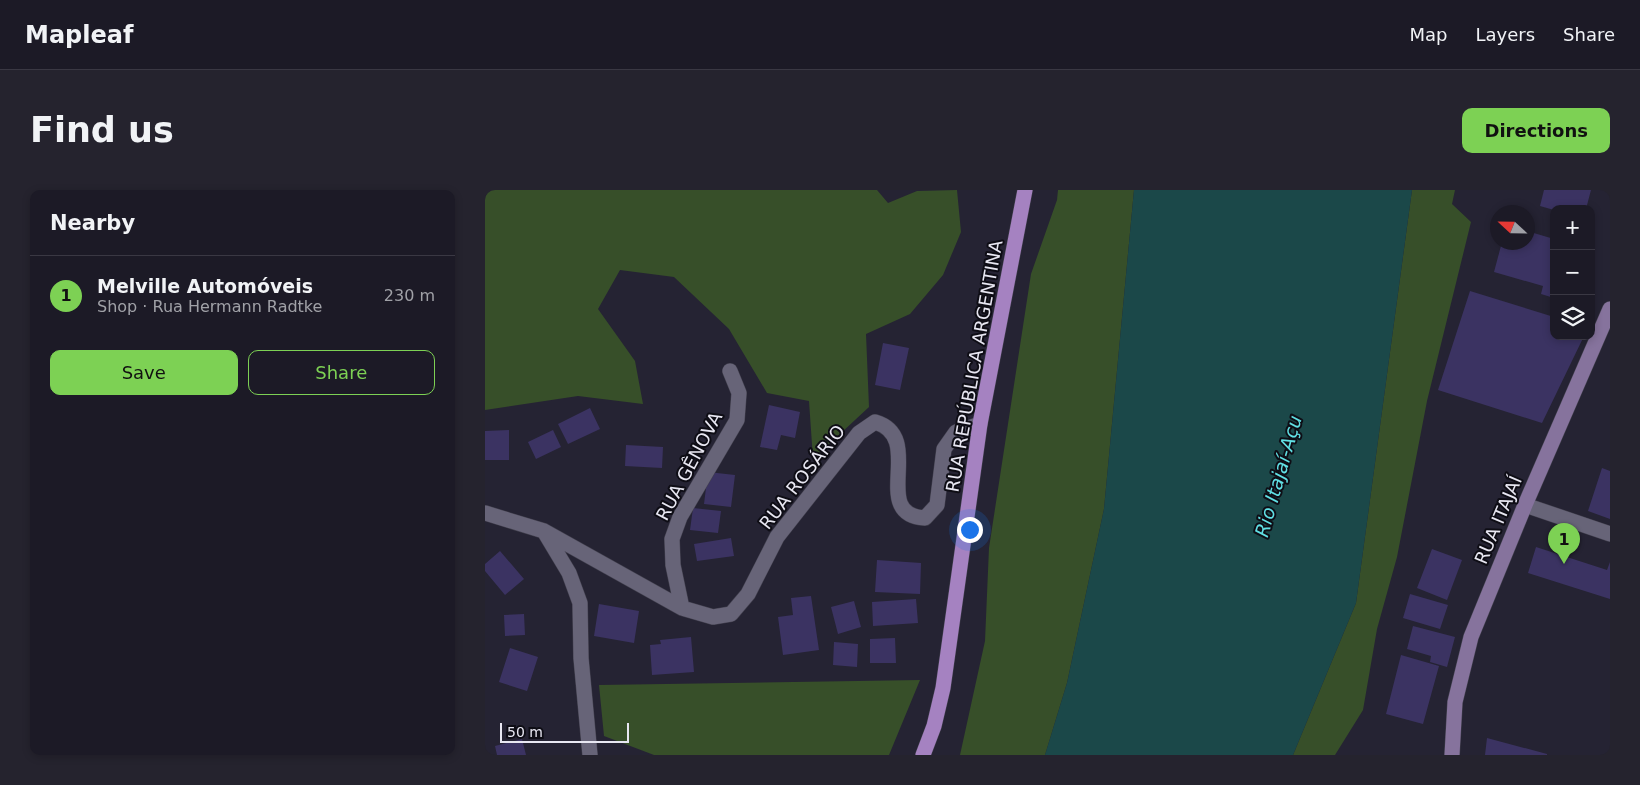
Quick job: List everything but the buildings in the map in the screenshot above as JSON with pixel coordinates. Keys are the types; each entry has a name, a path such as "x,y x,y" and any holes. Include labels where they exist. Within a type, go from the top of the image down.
{"main road":[{"name":"RUA REPÚBLICA ARGENTINA","path":"923,755 934,726 943,688 980,424 1025,190"},
{"name":"RUA ITAJAÍ","path":"1452,755 1455,702 1461,671 1484,603 1610,309"}],"street":[{"name":"RUA GÊNOVA","path":"682,608 673,565 672,539 680,517 737,420 739,393 730,371"},
{"name":"RUA ROSÁRIO","path":"485,513 544,532 682,608 713,617 731,614 748,594 777,537 859,433 875,422 885,425 898,441 898,498 904,510 915,517 925,518 937,505 944,448 956,432 980,424"},
{"path":"1525,505 1610,534"},
{"path":"544,532 569,573 580,603 581,658 590,755"}],"shaded area":[{"path":"485,190 877,190 888,203 917,191 957,190 961,232 943,275 910,314 866,334 869,407 813,459 809,401 767,393 729,329 674,277 620,270 598,309 635,361 643,404 578,396 485,410"},
{"path":"1058,190 1134,190 1104,509 1067,683 1045,755 960,755 985,641 989,548 1031,274 1057,200"},
{"path":"1412,190 1455,190 1452,204 1471,222 1427,401 1397,557 1377,629 1363,710 1335,755 1293,755 1356,603"},
{"path":"920,680 889,755 654,755 604,736 599,685"}],"water":[{"name":"Rio Itajaí-Açu","path":"1134,190 1412,190 1356,603 1293,755 1045,755 1067,683 1104,509"}],"place":[{"name":"Melville Automóveis","path":"1564,564"}]}
